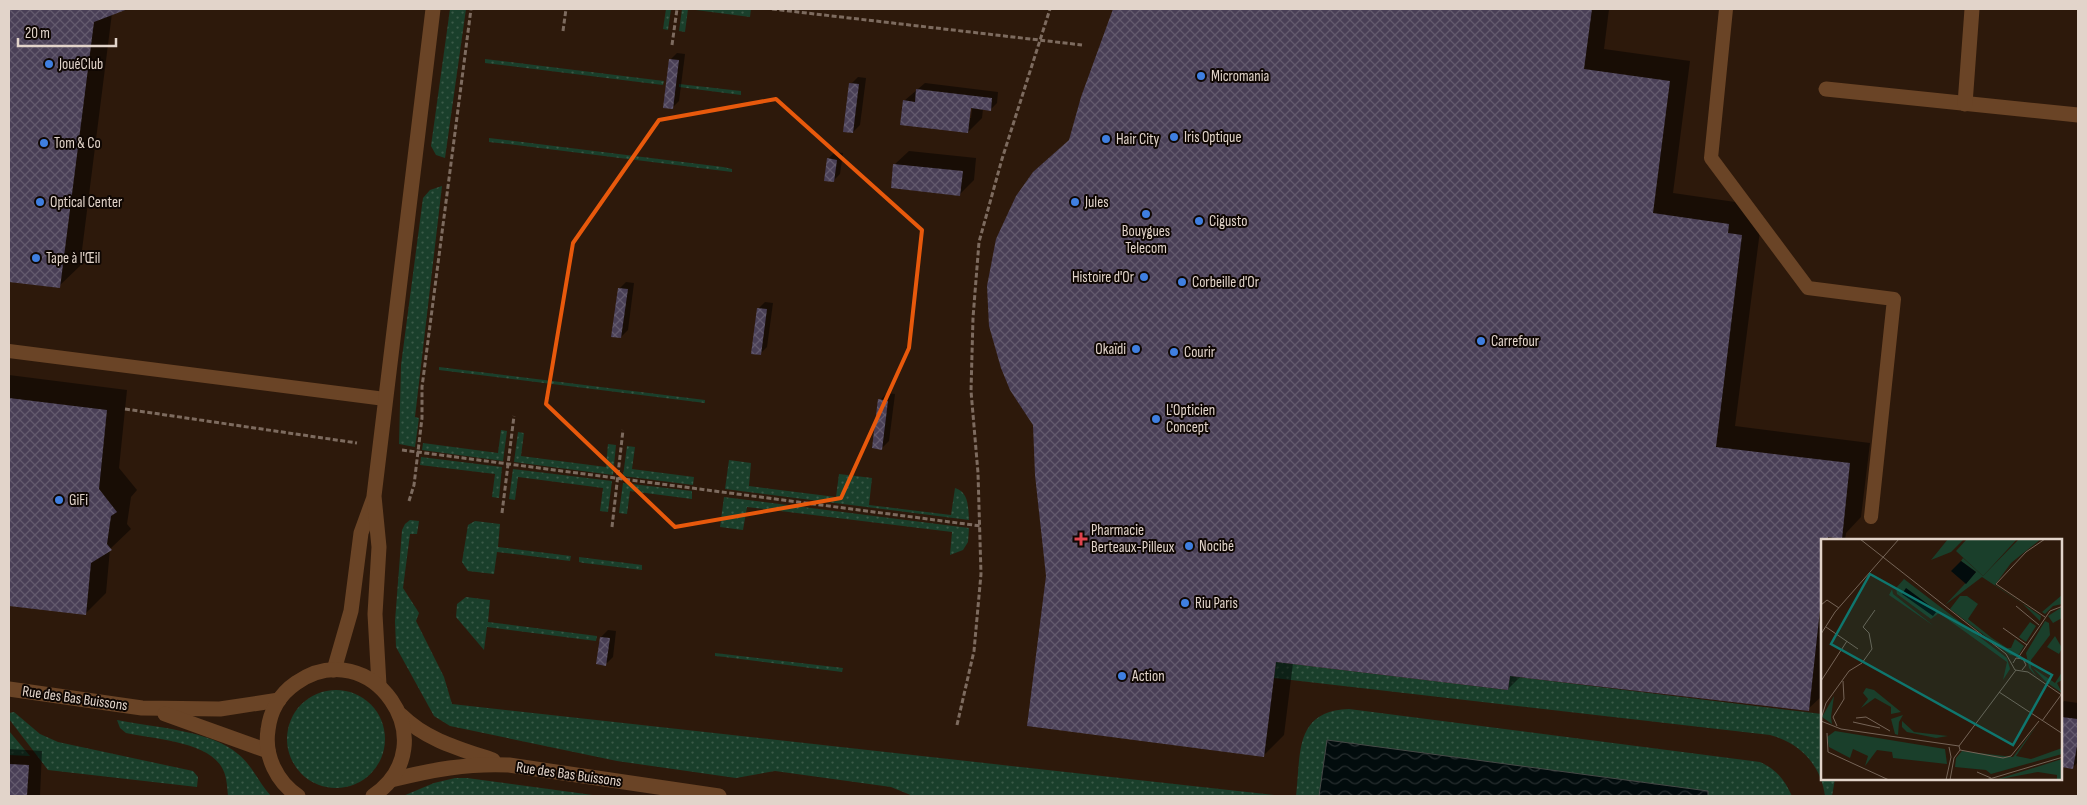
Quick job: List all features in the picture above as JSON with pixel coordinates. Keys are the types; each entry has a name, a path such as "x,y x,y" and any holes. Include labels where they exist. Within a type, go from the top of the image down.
{"street":[{"path":"379,685 375,614 379,547 374,496 433,9"},
{"path":"1965,104 1972,9"},
{"path":"1826,89 2078,115"},
{"path":"334,670 351,611 361,534 374,496"},
{"path":"298,796 278,777 268,751 269,724 279,700 286,692 303,678 334,670 358,674 379,685 392,698 400,714 404,731 404,748 400,765 391,780 376,795"},
{"name":"Rue des Bas Buissons","path":"9,689 142,708 220,710 279,700"},
{"name":"Rue des Bas Buissons","path":"142,708 208,728 268,751"},
{"name":"Rue des Bas Buissons","path":"400,714 414,729 437,740 509,765"},
{"name":"Rue des Bas Buissons","path":"391,780 461,765 509,765 719,796"}],"lane":[{"path":"1726,9 1711,158 1808,288 1894,299 1871,517"},
{"path":"9,351 386,399"}],"path":[{"path":"409,501 418,453 422,418 422,387 471,9"},
{"path":"563,31 566,9"},
{"path":"672,45 677,9"},
{"path":"772,9 1082,45"},
{"path":"957,725 974,651 981,574 981,526 971,391 973,318 979,242 1002,160 1050,9"},
{"path":"125,409 308,434 418,453 981,526"},
{"path":"502,513 514,416"},
{"path":"612,527 623,430"}],"highlighted area":[{"path":"776,99 922,230 909,348 841,498 675,527 546,404 573,243 659,120"}],"green space":[{"path":"450,9 466,9 445,158 436,155 431,146"},
{"path":"666,9 671,9 668,30 663,29"},
{"path":"682,9 688,9 685,32 679,31"},
{"path":"688,9 751,9 750,17"},
{"path":"485,59 664,81 663,85 485,63"},
{"path":"679,84 741,91 741,95 679,87"},
{"path":"489,138 723,167 732,169 732,172 489,142"},
{"path":"442,186 415,417 419,418 415,447 399,444 401,365 423,198 430,190"},
{"path":"439,367 705,400 705,403 439,370"},
{"path":"501,430 507,431 503,461 422,450 423,443 498,453"},
{"path":"518,432 524,433 521,456 606,467 608,444 616,445 613,475 514,462"},
{"path":"627,446 635,447 632,469 694,477 693,485 623,476"},
{"path":"421,457 502,467 499,498 492,497 495,474 420,465"},
{"path":"729,460 751,463 749,486 836,497 839,474 872,478 869,505 951,515 955,488 960,490 965,496 969,520 725,489"},
{"path":"513,469 612,481 608,512 600,511 603,488 518,477 515,500 509,499"},
{"path":"623,483 692,491 692,499 630,491 627,514 619,513"},
{"path":"724,497 969,528 968,542 963,550 950,555 952,532 747,507 743,530 720,527"},
{"path":"410,520 419,521 417,534 410,534 403,588 419,613 416,621 444,677 452,704 1283,796 913,796 891,787 775,771 736,778 617,761 450,726 434,716 396,647 395,621 402,530"},
{"path":"475,521 500,524 498,547 571,556 570,561 497,552 494,574 468,571 462,562 468,525"},
{"path":"579,557 642,565 642,570 579,562"},
{"path":"466,597 490,600 488,622 597,636 596,641 487,627 484,650 456,617 457,604"},
{"path":"715,653 843,668 842,672 715,656"},
{"path":"1276,662 1508,690 1510,676 1821,714 1821,780 1814,765 1800,750 1770,735 1274,678"},
{"path":"326,690 346,690 355,693 371,704 382,720 385,729 385,749 382,758 371,774 355,785 346,788 326,788 309,780 295,766 287,749 287,729 295,712 309,698"},
{"path":"1349,709 1760,762 1771,768 1779,776 1792,796 1296,796 1300,750 1309,726 1318,717 1331,712"},
{"path":"14,712 40,734 58,742 193,771 198,777 197,787 48,770 9,719 9,713"},
{"path":"117,720 197,735 226,746 247,763 271,796 228,796 221,766 203,751 177,742 126,733 120,728"},
{"path":"9,731 30,756 9,755"},
{"path":"455,778 600,796 403,796 434,783"},
{"path":"1821,780 1835,780 1832,796 1825,796"}],"water":[{"path":"1327,740 1708,791 1708,796 1319,796"}],"building":[{"path":"9,9 128,9 94,22 60,288 9,282"},
{"name":"Carrefour","path":"1113,9 1592,9 1584,69 1670,81 1653,213 1729,224 1728,233 1742,235 1716,447 1850,463 1842,539 1828,537 1828,539 1821,539 1821,600 1809,711 1510,676 1508,690 1276,662 1264,757 1027,726 1046,576 1035,475 1033,425 1010,390 1001,368 989,326 987,286 996,239 1016,196 1033,172 1069,140 1081,97"},
{"path":"669,59 679,60 673,109 663,108"},
{"path":"849,83 859,84 853,133 843,132"},
{"path":"916,89 992,98 991,111 971,108 968,133 900,125 903,100 915,102"},
{"path":"827,158 837,160 834,182 824,181"},
{"path":"893,164 963,171 960,196 891,188"},
{"path":"618,288 628,289 621,338 611,337"},
{"path":"757,308 767,309 761,355 751,354"},
{"name":"GiFi","path":"9,398 107,410 99,489 117,512 111,516 107,544 112,550 91,563 86,615 9,606"},
{"path":"878,399 888,401 882,450 872,448"},
{"path":"600,637 610,638 606,666 596,664"},
{"path":"2062,717 2078,719 2078,740 2073,769 2062,767"},
{"path":"9,764 29,765 27,796 9,796"}],"place":[{"name":"JouéClub","path":"49,64"},
{"name":"Micromania","path":"1201,76"},
{"name":"Iris Optique","path":"1174,137"},
{"name":"Hair City","path":"1106,139"},
{"name":"Tom & Co","path":"44,143"},
{"name":"Optical Center","path":"40,202"},
{"name":"Jules","path":"1075,202"},
{"name":"Bouygues Telecom","path":"1146,214"},
{"name":"Cigusto","path":"1199,221"},
{"name":"Tape à l'Œil","path":"36,258"},
{"name":"Histoire d'Or","path":"1144,277"},
{"name":"Corbeille d'Or","path":"1182,282"},
{"name":"Carrefour","path":"1481,341"},
{"name":"Okaïdi","path":"1136,349"},
{"name":"Courir","path":"1174,352"},
{"name":"L'Opticien Concept","path":"1156,419"},
{"name":"GiFi","path":"59,500"},
{"name":"Pharmacie Berteaux-Pilleux","path":"1081,539"},
{"name":"Nocibé","path":"1189,546"},
{"name":"Riu Paris","path":"1185,603"},
{"name":"Action","path":"1122,676"}]}
